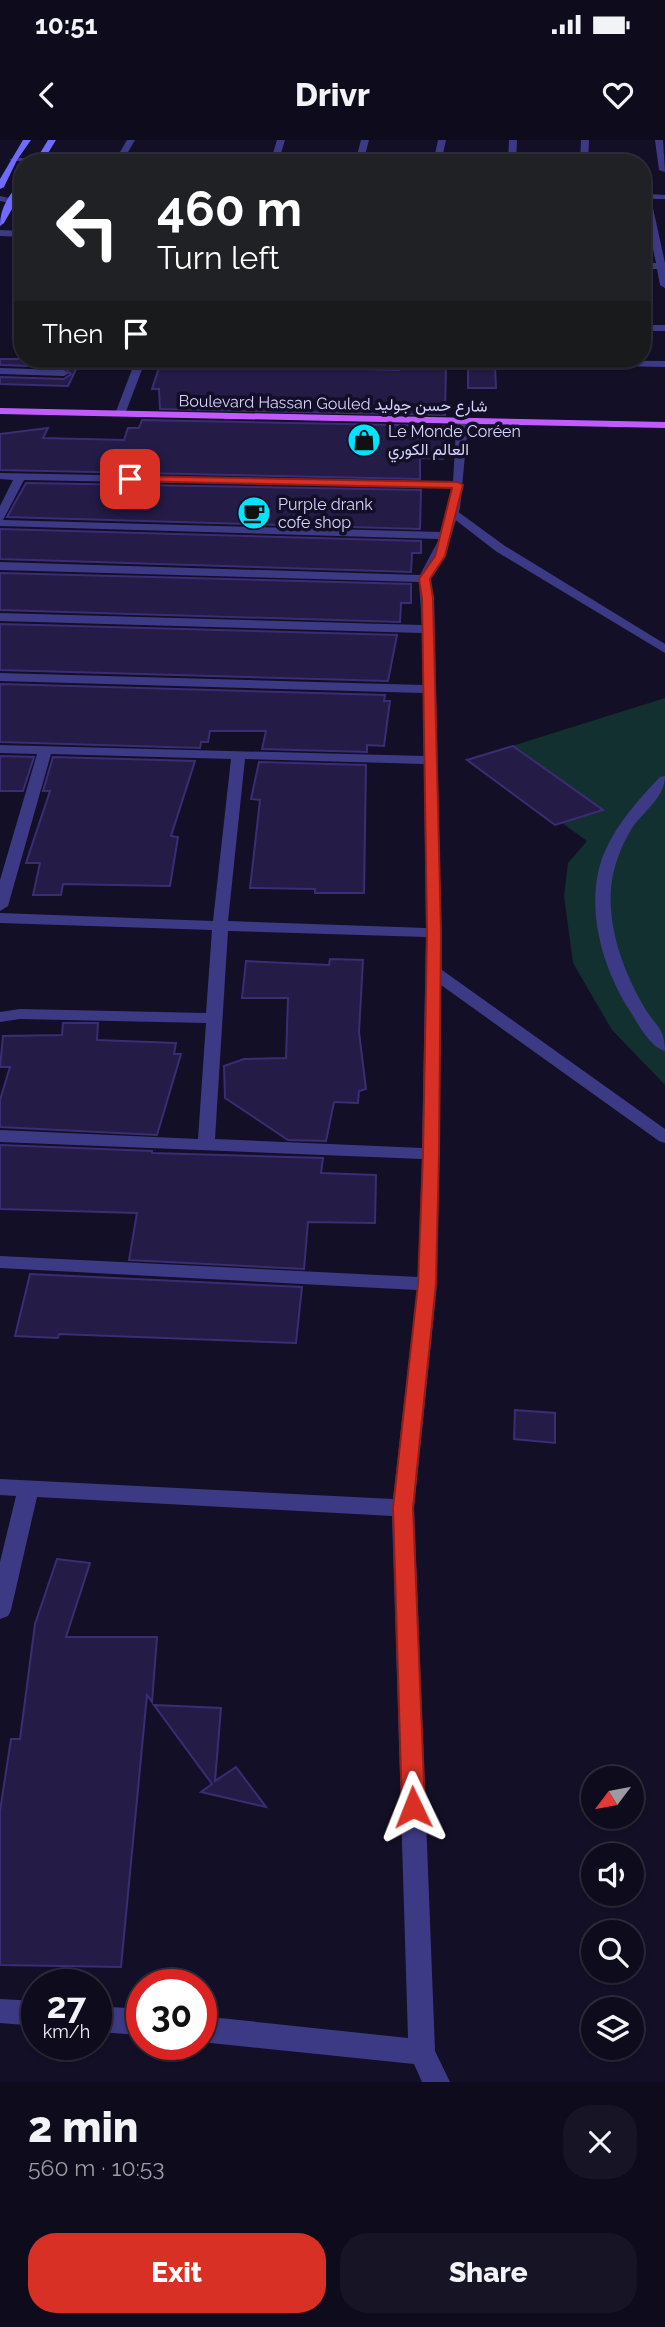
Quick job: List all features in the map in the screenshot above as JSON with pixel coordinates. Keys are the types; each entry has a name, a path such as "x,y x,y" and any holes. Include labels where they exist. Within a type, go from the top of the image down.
{"main road":[{"path":"15,154 27,140"},
{"path":"0,187 7,164"},
{"path":"0,223 5,200"},
{"name":"Boulevard Hassan Gouled شارع حسن جوليد","path":"0,402 122,410"},
{"name":"Boulevard Hassan Gouled شارع حسن جوليد","path":"0,411 122,410 463,417 665,425"},
{"name":"Boulevard Hassan Gouled شارع حسن جوليد","path":"463,417 665,415"}],"street":[{"path":"659,140 664,170"},
{"path":"651,218 665,285"},
{"path":"653,224 665,224"},
{"path":"122,410 138,368"},
{"path":"0,371 64,373"},
{"path":"436,2082 422,2052 403,1508 427,1284 431,1154 434,933 426,629 428,598 425,579 440,556 453,513 463,417"},
{"path":"0,476 458,485"},
{"path":"0,517 20,477"},
{"path":"453,513 501,549 665,649"},
{"path":"0,523 444,536"},
{"path":"0,566 425,579"},
{"path":"0,617 426,629"},
{"path":"0,677 428,689"},
{"path":"0,749 429,760"},
{"path":"0,906 45,750"},
{"path":"206,1146 220,926 238,756"},
{"path":"665,780 630,818 607,864 603,917 617,974 652,1033 665,1046"},
{"path":"0,918 434,933"},
{"path":"433,971 665,1137"},
{"path":"0,1017 20,1014 214,1018"},
{"path":"0,1136 431,1154"},
{"path":"0,1262 427,1284"},
{"path":"0,1487 403,1508"},
{"path":"0,1610 28,1489"},
{"path":"0,2011 21,2013"},
{"path":"217,2031 422,2052"}],"green space":[{"path":"665,698 665,1085 612,1030 573,963 564,896 568,863 587,841 562,823 555,825 467,760"}],"building":[{"path":"0,359 14,359 14,365 0,365"},
{"path":"65,368 77,368 68,386 0,384 0,377 64,379 71,374"},
{"path":"159,368 446,368 445,415 160,409 159,389 152,389"},
{"path":"468,368 495,368 496,388 468,388"},
{"path":"142,420 444,426 443,459 420,458 420,479 0,470 0,434 48,428 43,438 124,440 128,428 139,428"},
{"path":"26,483 421,490 420,529 7,517"},
{"path":"0,529 421,541 421,553 412,553 411,572 0,559"},
{"path":"0,573 411,584 411,603 401,603 400,622 0,610"},
{"path":"0,624 397,635 388,681 0,670"},
{"path":"0,684 385,695 384,701 390,701 384,746 367,745 367,752 262,749 266,731 210,731 208,742 201,742 200,748 0,742"},
{"path":"513,746 603,810 555,825 467,760"},
{"path":"0,756 34,757 23,791 0,791"},
{"path":"53,757 195,761 171,836 178,837 170,886 63,884 61,895 33,895 40,863 26,863 50,791 43,791"},
{"path":"259,762 366,765 364,893 315,893 315,889 250,888 260,800 251,799"},
{"path":"330,959 363,960 359,1032 366,1089 359,1091 358,1103 334,1102 326,1141 288,1140 225,1098 224,1066 244,1059 286,1058 288,998 242,998 246,961 329,965"},
{"path":"63,1023 98,1023 97,1040 176,1043 174,1054 181,1054 157,1135 0,1127 0,1100 10,1067 0,1067 3,1036 62,1035"},
{"path":"0,1145 323,1158 321,1173 376,1175 375,1223 308,1222 304,1269 129,1260 137,1213 0,1209"},
{"path":"30,1274 302,1287 296,1343 59,1334 58,1338 15,1336"},
{"path":"515,1410 555,1413 555,1443 514,1439"},
{"path":"57,1559 90,1563 66,1637 157,1637 152,1702 147,1695 121,1967 0,1965 0,1811 11,1739 20,1739 35,1624"},
{"path":"154,1705 221,1708 215,1781 236,1767 266,1807 201,1792 212,1784"}],"place":[{"name":"Le Monde Coréen العالم الكوري","path":"364,440"},
{"name":"Purple drank cofe shop","path":"254,513"}],"route":[{"path":"130,479 458,485 440,556 425,579 428,598 426,629 434,933 431,1154 427,1284 403,1508 413,1807"}]}
